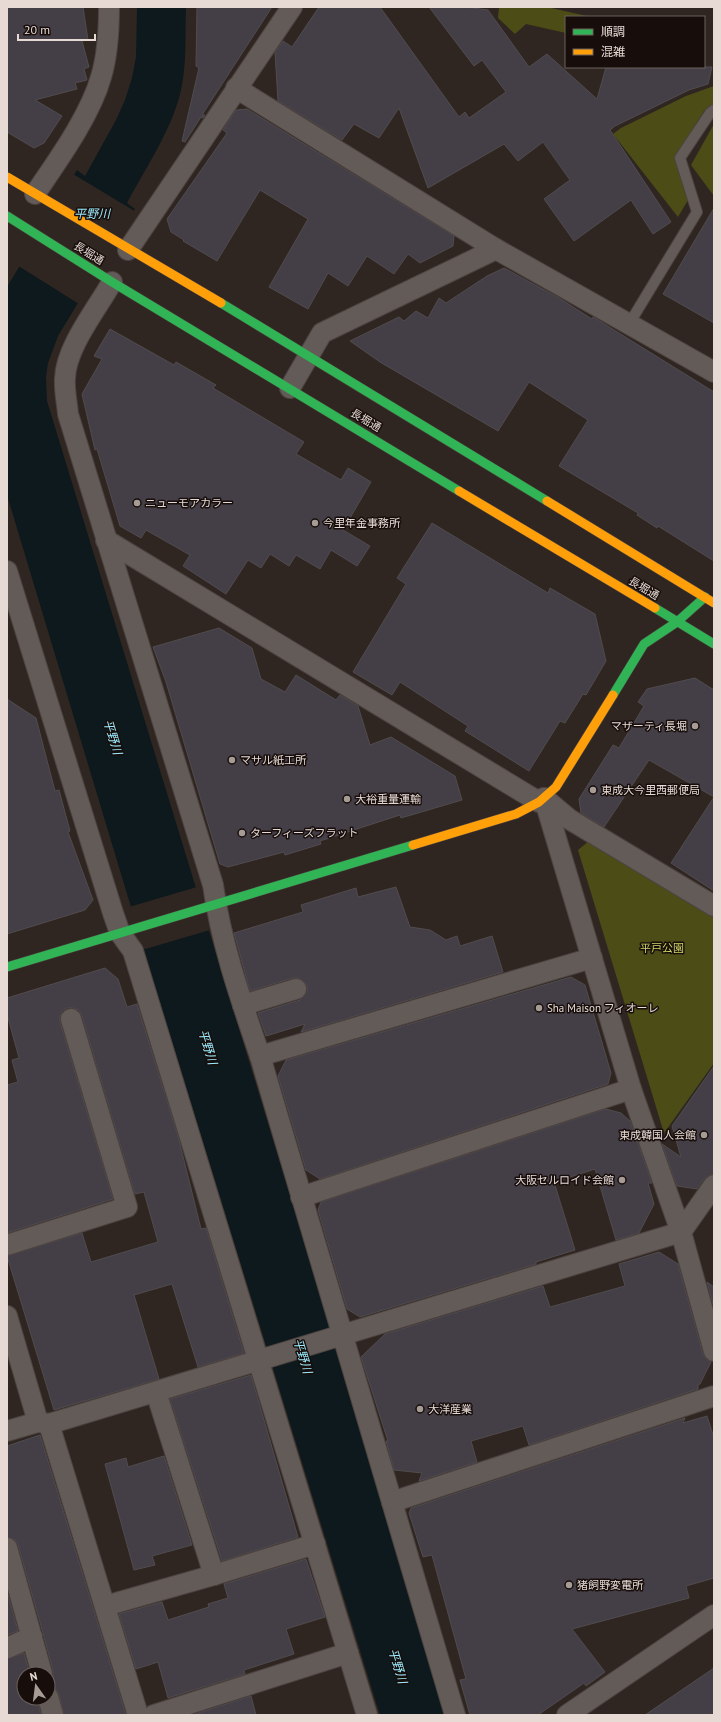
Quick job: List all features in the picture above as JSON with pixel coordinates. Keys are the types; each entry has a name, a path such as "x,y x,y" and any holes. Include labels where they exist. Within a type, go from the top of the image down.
{"main road":[{"name":"長堀通","path":"7,177 123,247 309,355 711,597"},
{"name":"長堀通","path":"7,216 106,278 714,644"},
{"path":"7,967 516,814 542,800 556,787 644,644 711,597"}],"street":[{"path":"44,199 101,78 107,51 109,7"},
{"path":"123,247 292,7"},
{"path":"236,88 496,249 714,372"},
{"path":"290,388 322,333 496,249"},
{"path":"106,278 72,349 64,377 68,414 213,885 210,906 260,1056 339,1336 392,1502 455,1715"},
{"path":"106,540 542,800 570,819 714,906"},
{"path":"7,571 128,931 133,951 263,1360 315,1544 367,1715"},
{"path":"542,800 592,958 631,1089 681,1232 714,1351"},
{"path":"260,1056 592,958"},
{"path":"243,1005 296,989"},
{"path":"7,1245 127,1206 71,1019"},
{"path":"301,1197 631,1089"},
{"path":"7,1431 44,1423 156,1392 681,1232 714,1185"},
{"path":"7,1316 10,1338 44,1423 105,1606 138,1715"},
{"path":"156,1392 214,1575"},
{"path":"392,1502 714,1396"},
{"path":"105,1606 315,1544"},
{"path":"7,1548 40,1666"},
{"path":"567,1715 714,1615"},
{"path":"7,1648 32,1637"},
{"path":"154,1715 348,1653"}],"lane":[{"path":"629,324 697,212 680,158 710,113 714,110"}],"green space":[{"path":"499,7 547,7 587,16 565,16 565,33 526,24 515,34 498,18"},
{"path":"714,86 714,105 704,111 675,157 688,200 678,217 613,134 621,128 686,96"},
{"path":"714,124 714,196 691,165"},
{"name":"平戸公園","path":"589,841 714,917 714,1063 664,1133 578,850"}],"water":[{"name":"平野川","path":"137,7 186,7 185,59 181,90 177,105 165,134 127,203 135,209 58,336 48,363 46,377 47,401 449,1715 380,1715 146,957 7,495 7,287 77,170 85,176 116,120 125,100 132,78 136,57"}],"pier":[{"path":"73,174 136,212 79,304 17,265"},
{"path":"197,887 210,930 142,950 129,907"}],"building":[{"path":"7,7 83,7 88,40 82,41 89,67 84,69 87,80 75,83 77,89 35,100 62,116 44,143 34,148 7,132"},
{"path":"197,7 272,7 202,115 205,115 203,118 201,117 185,142 182,141 199,68 196,66"},
{"path":"319,7 380,7 459,117 465,112 469,118 506,92 482,60 474,66 429,7 465,7 488,10 529,67 547,54 597,99 606,68 712,67 708,84 689,90 615,126 610,130 671,222 653,234 631,200 574,241 544,199 570,180 543,142 518,161 504,144 428,188 399,108 379,138 354,124 342,140 278,101 275,52 283,41 292,47"},
{"path":"247,109 454,236 453,246 420,263 408,254 394,274 367,256 348,286 328,273 308,309 269,287 308,219 260,190 217,261 183,241 184,240 171,232 167,219 227,133 223,130 236,110"},
{"path":"714,208 714,323 663,294"},
{"path":"504,268 559,298 592,319 593,317 714,392 714,561 658,526 657,528 637,515 638,513 559,466 588,420 529,382 498,431 380,362 350,341 399,317 404,321 416,311 428,318 439,298 446,303 487,276"},
{"path":"110,329 174,365 176,362 216,385 213,388 304,442 296,454 341,480 348,468 371,482 343,530 370,546 357,566 331,550 320,569 296,555 289,566 270,554 261,568 248,560 226,594 183,566 190,555 146,530 141,538 120,526 97,449 95,450 82,394 102,359 94,356"},
{"path":"432,523 548,593 550,588 595,614 606,661 586,695 583,694 565,723 560,721 529,771 465,731 468,726 400,682 392,695 353,672 406,584 397,578"},
{"path":"219,628 252,648 261,679 285,692 296,675 336,700 340,695 358,706 370,745 391,737 455,776 462,800 401,818 400,815 320,841 321,844 285,855 284,852 228,867 220,864 166,682 153,647"},
{"path":"695,678 714,690 714,797 649,760 604,827 581,813 579,799 613,745 619,748 644,706 638,702 647,689"},
{"path":"7,699 36,718 55,791 59,790 70,831 68,832 93,900 85,910 7,934"},
{"path":"714,797 714,891 671,863"},
{"path":"396,887 410,927 430,930 446,940 457,936 460,946 492,936 503,972 301,1032 305,1024 266,1036 258,1013 300,1000 307,992 307,985 299,978 293,978 250,991 234,933 303,912 301,905 356,888 358,897"},
{"path":"105,968 118,979 127,1007 137,1004 178,1136 201,1229 206,1228 244,1353 198,1367 172,1284 134,1295 159,1379 54,1410 7,1256 82,1233 91,1262 158,1242 144,1192 135,1194 82,1016 79,1010 73,1008 67,1008 62,1011 60,1022 113,1199 7,1233 7,1085 18,1082 12,1060 19,1058 7,1014 7,998"},
{"path":"571,977 585,985 611,1073 608,1084 320,1179 306,1170 278,1076 286,1060"},
{"path":"714,1066 714,1174 705,1178 697,1189 677,1186 662,1144 681,1157 672,1126"},
{"path":"606,1109 621,1113 630,1121 652,1183 648,1183 654,1204 639,1233 616,1240 595,1169 554,1182 575,1250 536,1262 536,1264 360,1317 347,1309 318,1210 321,1202"},
{"path":"659,1252 678,1264 703,1354 706,1359 711,1362 700,1384 698,1385 698,1389 529,1445 523,1426 471,1441 477,1462 419,1481 422,1473 394,1470 386,1441 388,1441 361,1357 385,1334 543,1286 550,1307 625,1286 619,1264"},
{"path":"707,1282 714,1287 714,1308"},
{"path":"251,1375 298,1537 222,1561 170,1399"},
{"path":"707,1416 714,1438 714,1578 686,1586 689,1598 572,1629 605,1672 586,1686 584,1683 538,1715 470,1715 460,1680 466,1679 432,1555 423,1557 409,1513 411,1508 685,1418 683,1423"},
{"path":"40,1435 126,1715 64,1715 59,1694 56,1689 56,1666 52,1666 18,1545 15,1540 7,1537 7,1446"},
{"path":"164,1456 192,1545 152,1556 155,1565 134,1570 105,1464 126,1458 128,1467"},
{"path":"306,1559 325,1617 286,1629 294,1654 244,1670 245,1674 168,1698 158,1662 136,1669 119,1614 162,1602 168,1620 209,1607 208,1604 228,1598 224,1584"},
{"path":"7,1591 18,1631 7,1635"},
{"path":"24,1653 28,1666 16,1666 16,1706 39,1706 41,1715 7,1715 7,1659"},
{"path":"714,1668 714,1715 645,1715"},
{"path":"251,1696 256,1715 192,1715"}],"traffic: fast":[{"path":"7,216 112,282 459,491"},
{"path":"221,303 547,501"},
{"path":"613,695 644,644 677,622 705,597"},
{"path":"655,608 714,644"},
{"path":"7,967 413,845"}],"traffic: slow":[{"path":"7,177 221,303"},
{"path":"459,491 655,608"},
{"path":"547,501 714,603"},
{"path":"413,845 516,814 539,802 556,787 613,695"}],"place":[{"name":"ニューモアカラー","path":"137,503"},
{"name":"今里年金事務所","path":"315,523"},
{"name":"マザーティ長堀","path":"695,726"},
{"name":"マサル紙工所","path":"232,760"},
{"name":"東成大今里西郵便局","path":"593,790"},
{"name":"大裕重量運輸","path":"347,799"},
{"name":"ターフィーズフラット","path":"242,833"},
{"name":"Sha Maison フィオーレ","path":"539,1008"},
{"name":"東成韓国人会館","path":"704,1135"},
{"name":"大阪セルロイド会館","path":"622,1180"},
{"name":"大洋産業","path":"420,1409"},
{"name":"猪飼野変電所","path":"569,1585"}]}
